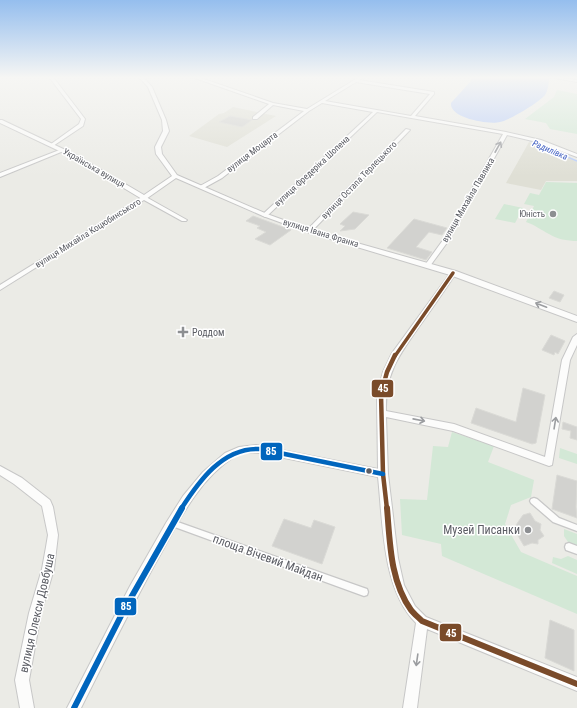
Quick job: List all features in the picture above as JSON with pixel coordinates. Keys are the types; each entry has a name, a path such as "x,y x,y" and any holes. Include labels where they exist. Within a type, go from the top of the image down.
{"street":[{"path":"53,145 81,125 83,119 76,110"},
{"path":"160,110 164,120 166,131 158,147 159,154 175,176"},
{"path":"255,118 265,110"},
{"name":"вулиця Моцарта","path":"202,187 220,176 308,110"},
{"path":"370,110 531,138 577,156"},
{"path":"412,117 418,110"},
{"name":"вулиця Фредеріка Шопена","path":"266,215 376,111"},
{"name":"Українська вулиця","path":"0,121 19,132 64,150 144,198"},
{"name":"вулиця Остапа Терлецького","path":"309,231 408,130"},
{"name":"вулиця Михайла Павлика","path":"428,265 446,240 506,133"},
{"path":"0,175 64,150"},
{"name":"вулиця Івана Франка","path":"175,176 266,215 309,231 453,273 577,319"},
{"name":"вулиця Михайла Коцюбинського","path":"0,288 144,198 175,176"},
{"path":"144,198 184,220"},
{"path":"453,273 399,348 389,367 382,387 381,413 383,474 392,558 399,586 411,610 422,621 577,684"},
{"path":"381,413 454,428 549,462 566,360 577,337"},
{"path":"74,708 122,611 172,523 184,504 214,468 228,455 243,449 268,450 383,474"},
{"name":"вулиця Олекси Довбуша","path":"0,470 18,481 46,503 53,536 48,569 35,613 22,680 27,708"},
{"path":"534,501 556,520 577,528"},
{"name":"площа Вічевий Майдан","path":"172,523 364,592"},
{"path":"569,547 577,550"},
{"path":"410,708 422,621"}],"shaded area":[{"path":"228,110 248,110 276,116 227,147 189,136 219,114"},
{"path":"529,142 560,153 577,162 577,181 546,181 541,190 506,183"}],"green space":[{"path":"537,110 577,110 577,134 550,129 546,123 525,119"},
{"name":"Юність","path":"546,182 577,183 577,241 555,237 526,222 534,206 524,204 530,193 539,195"},
{"path":"504,204 523,208 515,223 495,219"},
{"path":"452,432 494,446 488,462 534,480 531,497 511,505 505,524 521,552 577,576 577,614 442,556 441,544 402,535 400,499 427,500 433,446 448,447"},
{"path":"560,448 577,454 577,464 559,458"},
{"path":"564,529 577,534 577,547 570,545 564,536"},
{"path":"568,556 577,560 577,574 552,563 553,557 561,559"}],"water":[{"path":"454,110 525,110 505,121 494,123 470,119 456,113"}],"building":[{"path":"230,116 252,120 242,127 219,122"},
{"path":"353,212 369,215 355,229 340,231 345,226 340,224"},
{"path":"253,216 291,230 270,245 255,239 266,232 257,228 260,226 246,221"},
{"path":"414,219 447,228 442,235 429,232 416,247 432,252 426,260 387,248"},
{"path":"554,291 564,295 560,302 549,298"},
{"path":"551,335 565,341 558,354 555,352 554,355 542,350"},
{"path":"523,388 545,395 536,443 532,444 471,423 476,408 516,422"},
{"path":"563,422 577,427 577,440 570,438 571,431 562,429"},
{"path":"557,475 577,481 577,518 552,509"},
{"name":"Музей Писанки","path":"530,513 535,521 541,524 540,530 544,536 538,540 538,544 532,543 524,546 517,534 516,525 523,515"},
{"path":"284,519 311,528 314,520 335,527 322,564 272,546"},
{"path":"550,620 574,630 574,671 545,658"}],"waterway":[{"name":"Радилівка","path":"524,138 577,161"}],"transit line":[{"name":"45","path":"453,273 395,355 387,372 381,394 383,474 392,558 399,586 411,610 422,621 577,684"},
{"name":"85","path":"74,708 124,610 170,527 187,500 206,475 217,464 236,452 247,449 260,449 383,474"}],"place":[{"name":"Юність","path":"553,214"},
{"name":"Роддом","path":"183,332"},
{"name":"Музей Писанки","path":"528,530"}]}
